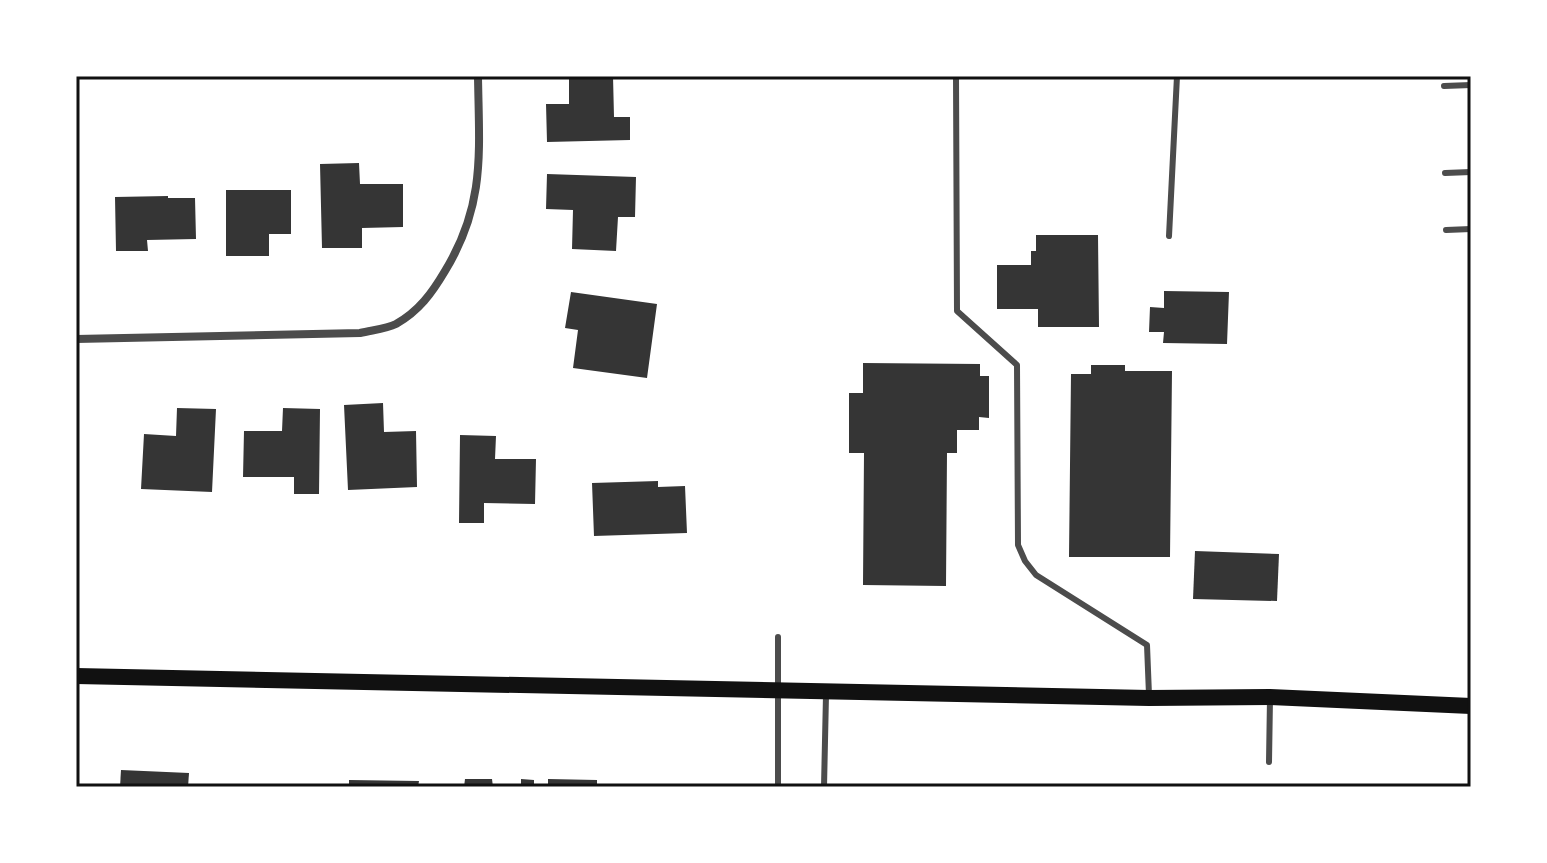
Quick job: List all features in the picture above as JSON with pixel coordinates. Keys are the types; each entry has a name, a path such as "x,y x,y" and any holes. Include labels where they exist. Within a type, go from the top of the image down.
{"main road":[{"path":"76,676 1149,698 1270,697 1471,706"}],"street":[{"path":"76,339 360,333 394,325 428,300 455,256 475,206 479,160 478,76"}],"lane":[{"path":"956,76 957,311 1017,365 1018,545 1036,575 1147,645 1149,698"},
{"path":"1169,236 1177,76"},
{"path":"1444,86 1471,85"},
{"path":"1445,173 1471,172"},
{"path":"1446,230 1471,229"},
{"path":"778,637 778,787"},
{"path":"824,787 826,690"},
{"path":"1269,762 1270,697"}],"building":[{"path":"333,76 401,76 401,79 333,79"},
{"path":"569,76 613,76 614,117 630,117 630,140 547,142 546,104 569,104"},
{"path":"359,163 360,184 403,184 403,227 362,228 362,248 322,248 320,164"},
{"path":"547,174 636,177 635,217 618,217 616,251 572,249 573,210 546,209"},
{"path":"226,190 291,190 291,234 269,234 269,256 226,256"},
{"path":"115,197 195,198 196,239 147,240 148,251 116,251"},
{"path":"1036,235 1098,235 1099,327 1038,327 1038,309 997,309 997,265 1031,265 1031,251 1036,251"},
{"path":"1164,291 1229,292 1227,344 1163,343 1164,332 1149,332 1150,307 1164,308"},
{"path":"571,292 657,304 647,378 573,368 578,330 565,328"},
{"path":"863,363 980,364 980,376 989,376 989,418 979,417 979,430 957,430 957,453 947,453 946,586 863,585 864,453 849,453 849,393 863,393"},
{"path":"1091,365 1125,365 1125,371 1172,371 1170,557 1069,557 1071,374 1091,374"},
{"path":"383,403 384,432 416,431 417,487 348,490 344,405"},
{"path":"177,408 216,409 212,492 141,489 144,434 176,436"},
{"path":"283,408 320,409 319,494 294,494 294,477 243,477 244,431 282,431"},
{"path":"460,435 496,436 495,459 536,459 535,504 484,503 484,523 459,523"},
{"path":"658,481 658,487 685,486 687,533 594,536 592,483"},
{"path":"1195,551 1279,554 1277,601 1193,599"},
{"path":"121,770 189,773 188,787 120,787"},
{"path":"465,779 492,779 493,787 464,787"},
{"path":"521,779 534,780 534,787 521,787"},
{"path":"548,779 597,780 597,787 548,787"},
{"path":"349,780 419,781 418,787 349,787"}]}
